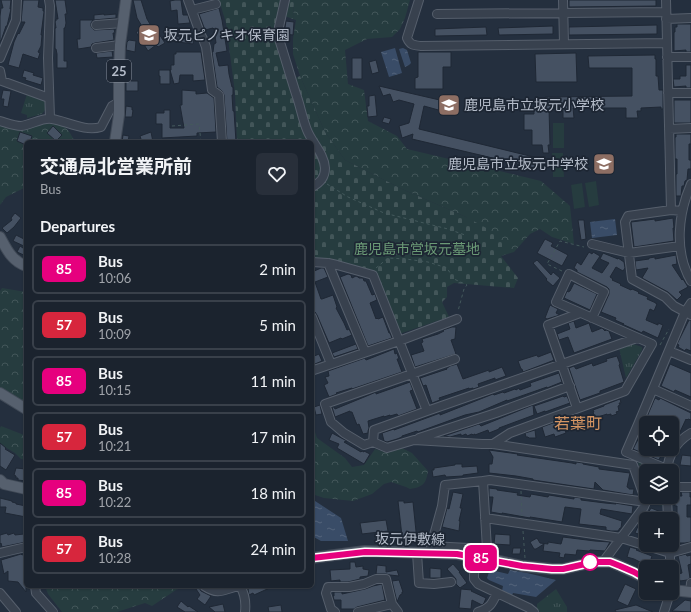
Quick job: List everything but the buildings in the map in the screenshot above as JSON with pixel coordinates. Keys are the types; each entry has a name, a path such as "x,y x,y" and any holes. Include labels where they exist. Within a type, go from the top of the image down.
{"main road":[{"name":"25","path":"115,140 119,115 120,45 126,0"},
{"path":"0,237 10,255 24,265"},
{"path":"0,393 24,408"},
{"path":"1,484 24,489"},
{"name":"坂元伊敷線","path":"314,558 365,552 417,553 457,550 476,557 522,566 552,569 563,569 594,562 610,562 639,575"},
{"path":"679,590 691,589"}],"street":[{"path":"0,58 16,20 18,0"},
{"path":"49,0 48,58 50,118"},
{"path":"188,0 206,47 212,90 218,96 222,140"},
{"path":"285,0 278,36 307,131 312,140"},
{"path":"419,0 407,38 413,45 667,43"},
{"path":"563,0 564,44"},
{"path":"666,0 671,210"},
{"path":"192,10 216,4"},
{"path":"437,14 563,13 691,18"},
{"path":"96,25 123,23"},
{"path":"96,48 120,45"},
{"path":"667,57 691,57"},
{"path":"0,71 2,81 49,98"},
{"path":"668,93 691,93"},
{"path":"0,121 22,126 50,118 81,127 98,128 112,106 119,102"},
{"path":"669,129 691,128"},
{"path":"314,143 324,161 325,169 322,180 314,186"},
{"path":"691,184 682,211 680,223 680,246 682,258 691,281"},
{"path":"682,211 671,210 628,216 625,222 632,279 665,297 674,306 688,314"},
{"path":"592,244 629,253 680,246"},
{"path":"314,262 328,263 373,275 427,411"},
{"path":"328,263 364,352"},
{"path":"493,444 510,433 625,391 652,344 637,338 580,313 556,302 569,274 604,292 592,318"},
{"path":"644,416 652,389 688,314 691,303"},
{"path":"577,408 548,325 580,313"},
{"path":"314,370 399,341 457,319"},
{"path":"314,322 331,364"},
{"path":"373,442 374,430 637,338"},
{"path":"669,351 691,360"},
{"path":"455,359 325,404 331,422 344,433 364,445 373,442 387,448 496,413 570,386"},
{"path":"652,389 691,406"},
{"path":"639,429 626,452 653,464"},
{"path":"679,438 691,433"},
{"path":"414,440 493,444 633,465 639,482"},
{"path":"483,481 486,549 457,550 431,546 442,506 445,485 490,480 639,501"},
{"path":"679,487 691,487"},
{"path":"603,562 645,504"},
{"path":"485,518 621,538 639,542"},
{"path":"0,553 24,547"},
{"path":"679,548 691,547"},
{"path":"417,553 419,583 434,584 451,582"},
{"path":"476,557 474,579 478,584 529,608 534,612"},
{"path":"335,612 331,609 326,593 328,587 349,587 364,584 376,579 386,579 392,604 398,612"},
{"path":"35,588 36,593 53,612"},
{"path":"208,588 219,591 231,588"},
{"path":"241,588 246,603 245,612"},
{"path":"0,593 16,612"},
{"path":"478,612 487,609 493,602 497,593"},
{"path":"664,612 668,600"},
{"path":"358,612 392,604"}],"path":[{"path":"172,126 200,124 201,140"},
{"path":"322,180 348,197 384,213 448,229 465,235"},
{"path":"569,274 547,264 560,241 584,248 592,244"},
{"path":"370,274 388,258 428,262 444,267 449,270 454,279 467,285 459,306 459,315 457,319"},
{"path":"652,344 659,346 669,330"}],"green space":[{"name":"鹿児島市営坂元墓地","path":"219,0 294,0 293,19 279,14 288,81 300,76 325,132 345,160 402,189 466,217 490,230 505,244 501,256 518,278 514,288 454,283 447,287 447,297 442,302 449,317 399,334 375,273 314,259 314,140 237,140 235,93 226,23"},
{"path":"294,0 410,0 400,29 392,37 367,39 345,50 348,84 364,90 368,121 397,136 407,149 541,181 570,206 574,244 552,237 540,229 530,234 514,252 501,256 466,217 402,189 345,160 325,132 300,76 293,54 293,39 296,20 293,19"},
{"path":"27,94 45,101 45,110 42,114 27,118 27,115 21,113"},
{"path":"47,121 67,129 74,140 24,140 24,188 6,197 0,205 0,123"},
{"path":"553,123 564,123 564,148 553,148"},
{"path":"552,153 563,153 564,177 553,177"},
{"path":"596,181 599,205 589,207 585,183"},
{"path":"582,183 585,207 574,209 571,185"},
{"path":"2,288 24,292 24,407 0,391 0,291"},
{"path":"633,344 642,347 642,350 626,378 619,348"},
{"path":"1,426 24,435 24,460 0,444"},
{"path":"314,429 317,438 345,458 352,467 364,465 375,449 385,452 402,448 412,453 428,471 425,482 418,487 410,489 391,482 384,484 372,494 353,501 324,498 314,495"},
{"path":"637,459 648,464 639,464 639,465"},
{"path":"652,504 664,504 664,506"},
{"path":"46,588 179,588 152,606 145,603 117,612 62,612 48,594"},
{"path":"556,589 567,607 567,612 540,612 537,609 537,604"}],"water":[{"path":"395,48 402,73 389,77 381,52"},
{"path":"403,48 407,50 411,63 405,67 399,49"},
{"path":"615,219 617,235 592,238 590,222"},
{"path":"314,500 341,518 348,541 321,541 314,537"},
{"path":"491,570 508,574 510,570 556,580 536,597 513,593 512,595 502,591 503,586 487,578"}],"bus line":[{"name":"85","path":"314,558 365,552 457,554 541,569 563,569 585,563 610,562 639,575"}],"place":[{"name":"坂元ピノキオ保育園","path":"149,35"},
{"name":"鹿児島市立坂元小学校","path":"449,105"},
{"name":"鹿児島市立坂元中学校","path":"604,164"}],"district":[{"name":"若葉町","path":"578,423"}]}
